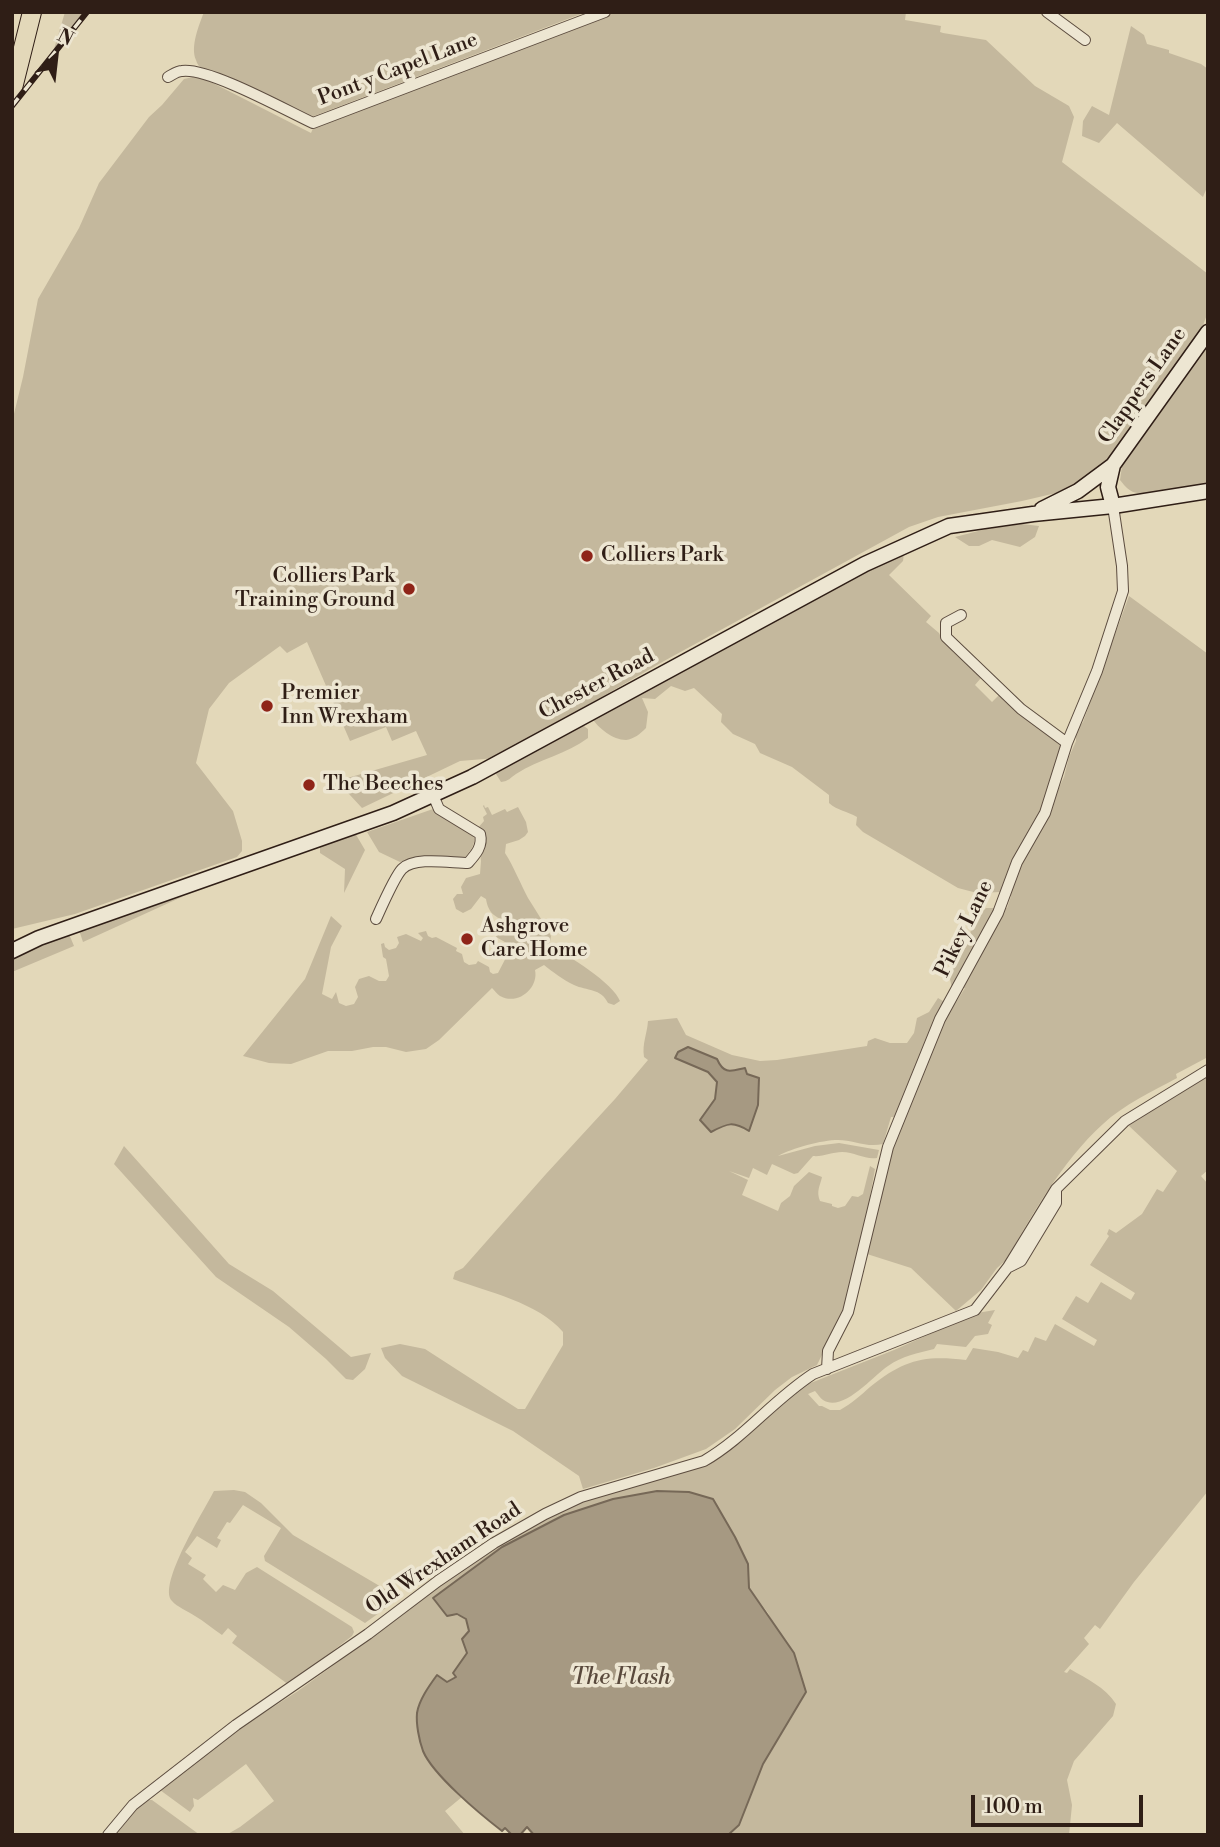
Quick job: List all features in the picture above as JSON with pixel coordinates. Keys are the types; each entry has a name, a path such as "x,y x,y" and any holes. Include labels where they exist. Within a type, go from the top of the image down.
{"highway":[{"path":"12,92 32,12"}],"main road":[{"name":"Clappers Lane","path":"1033,513 1078,491 1113,465 1208,332"},
{"name":"Clappers Lane","path":"1113,465 1108,487 1113,506"},
{"name":"Chester Road","path":"12,951 39,938 393,813 433,795 472,777 865,564 949,526 1033,513 1113,506 1208,491"}],"street":[{"name":"Pont y Capel Lane","path":"168,77 180,71 192,71 216,78 313,123 605,12"},
{"path":"1047,12 1085,40"},
{"name":"Pikey Lane","path":"827,1369 828,1351 848,1312 888,1147 940,1020 998,913 1017,862 1045,813 1067,743 1097,671 1123,591 1113,506"},
{"path":"961,615 946,623 946,637 1021,709 1067,743"},
{"path":"376,919 402,869 412,863 430,861 468,863 479,848 480,834 439,809 433,795"},
{"name":"Old Wrexham Road","path":"108,1835 134,1805 236,1725 494,1543 581,1497 704,1461 720,1452 793,1387 813,1374 975,1310 1008,1267 1056,1189 1125,1121 1208,1070"}],"shaded area":[{"path":"65,12 87,12 49,66"},
{"path":"204,12 586,12 314,116 290,110 231,78 199,66 194,49"},
{"path":"617,12 906,12 905,20 941,26 940,32 943,33 986,40 1035,86 1069,106 1074,117 1062,162 1208,274 1208,312 1200,333 1110,457 1098,471 1069,490 938,517 909,527 664,661 496,758 460,761 362,808 337,781 427,755 416,731 392,741 386,727 350,741 307,642 287,653 280,646 229,683 209,709 196,763 233,811 242,841 242,851 237,857 75,914 12,929 12,422 38,299 79,228 99,183 149,117 184,79 205,79 311,133 314,126"},
{"path":"1131,26 1144,35 1147,44 1169,50 1169,53 1208,69 1208,185 1203,197 1117,123 1099,143 1082,136 1083,121 1092,106 1109,115"},
{"path":"1208,347 1208,484 1158,492 1133,492 1120,480 1122,466"},
{"path":"1022,524 1039,526 1035,537 1020,547 992,540 979,546 969,546 955,537 986,529"},
{"path":"904,554 903,561 889,575 931,616 926,622 939,633 944,643 981,678 975,685 992,702 999,695 1062,748 1046,795 1058,790 1064,777 1076,741 1076,731 1083,722 1129,596 1208,654 1208,1057 1176,1074 1177,1078 1120,1111 1088,1139 1049,1189 1005,1261 981,1290 956,1311 911,1268 867,1254 887,1168 904,1117 891,1117 883,1144 831,1140 799,1147 778,1156 839,1143 879,1150 877,1158 838,1152 813,1156 794,1174 772,1164 767,1175 753,1168 749,1178 729,1171 748,1180 742,1195 778,1211 794,1186 809,1172 822,1177 818,1191 820,1201 838,1208 845,1206 852,1196 863,1194 870,1166 875,1169 857,1268 845,1308 817,1365 792,1377 775,1390 735,1429 706,1449 583,1489 579,1476 513,1431 402,1376 385,1358 381,1348 400,1344 425,1349 518,1409 525,1409 563,1345 563,1332 541,1313 527,1306 453,1279 455,1272 463,1268 648,1060 644,1057 644,1043 648,1021 677,1018 686,1035 732,1055 760,1061 867,1046 868,1041 875,1038 890,1043 907,1043 914,1033 917,1018 929,1012 938,998 953,1007 965,988 952,989 949,974 969,942 975,919 986,908 1007,908 1011,896 1001,892 977,893 958,888 863,832 856,825 857,817 832,806 829,803 829,795 792,767 760,753 755,744 733,734 721,722 722,714 694,688 685,691 671,686 655,699 642,698 648,712 646,728 637,736 626,740 611,736 592,718 708,654 737,642 746,632 835,585","holes":["720,1067 727,1071 745,1068 749,1131 737,1124 701,1120 715,1099 717,1082 708,1072"]},
{"path":"581,724 588,729 588,738 501,782 496,774 498,768"},
{"path":"483,806 492,815 518,807 526,822 528,832 519,840 506,844 505,853 551,936 549,947 589,970 609,986 620,1001 614,1005 608,1003 598,992 570,983 544,965 535,970 534,983 526,993 514,999 507,998 500,996 492,988 439,1040 426,1049 406,1052 373,1047 352,1051 328,1051 291,1064 269,1063 243,1056 305,979 331,916 342,926 331,947 322,994 332,999 336,992 339,1003 346,1006 354,1004 358,997 355,987 359,979 369,976 386,981 389,976 381,944 384,943 389,950 396,948 399,943 397,937 406,934 421,941 423,938 418,933 426,931 428,936 436,937 457,948 456,951 462,954 464,962 469,965 478,961 489,967 493,974 498,973 512,946 496,937 499,930 509,935 512,931 515,933 511,925 492,913 486,899 481,896 471,909 463,913 456,909 453,899 457,894 463,894 461,887 466,878 480,874 477,829 487,814"},
{"path":"433,809 472,834 472,849 463,859 417,856 400,862 379,852 367,832"},
{"path":"355,833 365,850 344,893 345,869 320,853 320,846"},
{"path":"184,896 83,942 79,930"},
{"path":"69,934 74,946 12,972 12,957"},
{"path":"1208,1076 1208,1170 1201,1176 1208,1184 1208,1491 1134,1582 1100,1629 1095,1625 1084,1638 1089,1644 1064,1672 1067,1673 1070,1669 1089,1680 1107,1693 1116,1704 1113,1716 1074,1761 1067,1780 1072,1805 1069,1835 728,1835 739,1825 763,1764 806,1692 768,1613 749,1588 748,1564 735,1537 713,1500 689,1492 657,1491 613,1499 564,1515 451,1615 466,1619 469,1631 466,1635 467,1653 453,1673 457,1677 447,1682 424,1753 433,1767 462,1797 445,1811 465,1835 226,1835 274,1801 246,1764 198,1800 193,1798 194,1806 190,1812 160,1790 240,1728 298,1691 494,1545 581,1500 708,1466 798,1388 977,1313 995,1310 988,1323 992,1325 988,1334 975,1336 966,1347 937,1344 934,1349 910,1355 888,1366 857,1392 839,1402 823,1400 815,1391 808,1394 819,1406 840,1410 904,1365 938,1358 966,1360 973,1348 1018,1358 1023,1350 1028,1352 1035,1337 1046,1341 1055,1324 1094,1346 1097,1340 1062,1319 1076,1296 1088,1303 1101,1282 1131,1300 1135,1293 1090,1265 1109,1236 1109,1229 1116,1233 1142,1214 1157,1189 1163,1192 1177,1171 1128,1125"},
{"path":"124,1146 229,1264 273,1291 351,1357 371,1353 365,1369 353,1380 346,1379 289,1327 216,1277 114,1164"},
{"path":"214,1491 245,1492 261,1503 293,1535 400,1598 365,1623 265,1561 264,1556 281,1528 243,1505 217,1538 221,1540 217,1548 197,1536 185,1552 192,1558 188,1564 206,1575 203,1579 216,1592 223,1585 235,1590 246,1573 257,1567 352,1627 352,1636 289,1685 232,1643 237,1636 228,1628 222,1635 174,1603 169,1592 176,1564"},
{"path":"144,1800 152,1800 200,1835 116,1835"}],"water":[{"path":"688,1047 717,1059 725,1070 745,1068 747,1074 759,1078 758,1105 749,1131 730,1124 711,1132 700,1120 715,1099 717,1082 708,1072 675,1058 678,1052"},
{"name":"The Flash","path":"657,1491 689,1492 713,1499 748,1564 749,1588 794,1653 806,1692 763,1764 739,1825 728,1835 534,1835 527,1827 520,1835 512,1835 505,1828 502,1831 470,1805 436,1771 423,1751 417,1722 420,1703 437,1675 447,1682 456,1677 453,1673 467,1653 462,1639 469,1631 466,1619 457,1614 447,1616 433,1598 502,1547 564,1515 613,1499"}],"railway":[{"path":"12,106 87,12"}],"place":[{"name":"Colliers Park","path":"587,556"},
{"name":"Colliers Park Training Ground","path":"409,589"},
{"name":"Premier Inn Wrexham","path":"267,706"},
{"name":"The Beeches","path":"309,785"},
{"name":"Ashgrove Care Home","path":"467,939"}]}
